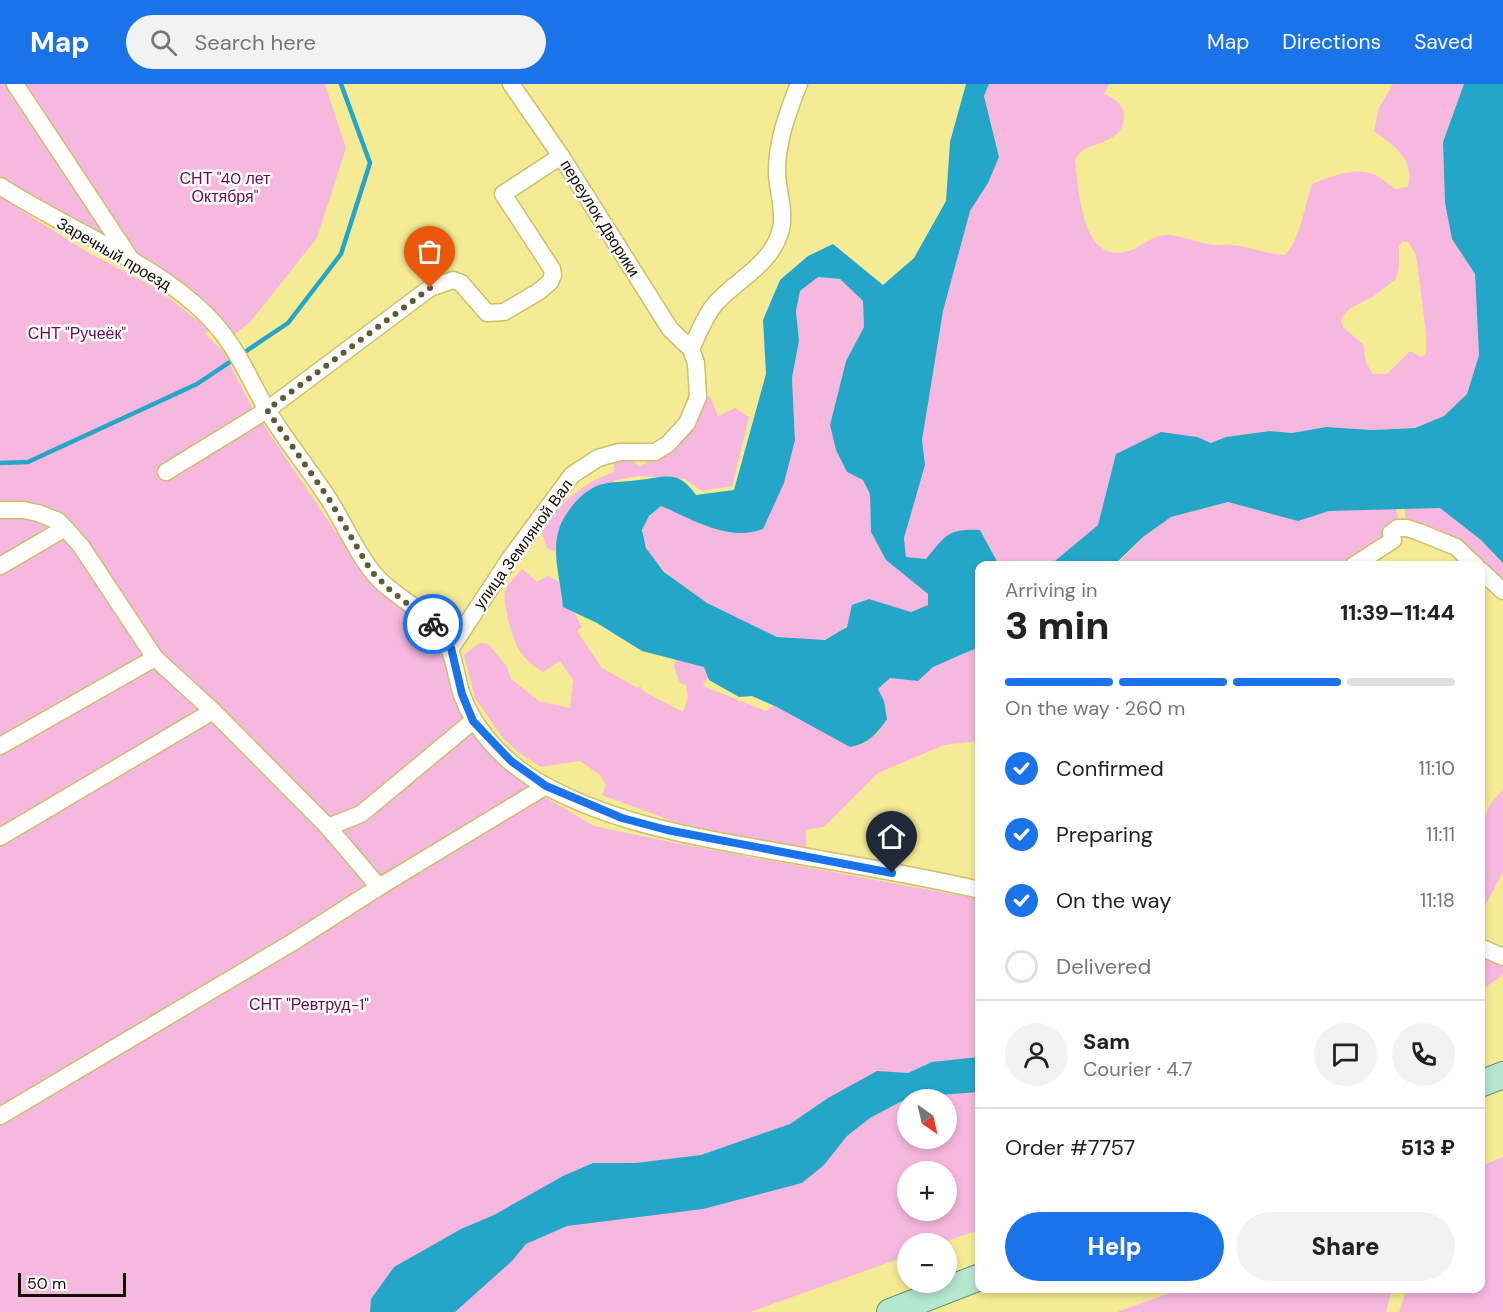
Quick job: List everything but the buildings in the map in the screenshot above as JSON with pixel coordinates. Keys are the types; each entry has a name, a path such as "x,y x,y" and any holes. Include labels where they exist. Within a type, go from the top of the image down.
{"main road":[{"path":"1485,1082 1503,1076"},
{"path":"890,1312 975,1279"}],"street":[{"path":"15,84 132,261"},
{"name":"переулок Дворики","path":"511,84 561,156 670,329 691,350"},
{"path":"691,350 714,304 752,273 772,249 781,228 782,208 777,171 787,111 799,84"},
{"path":"166,472 267,410 430,288 453,280 461,283 487,313 495,313 504,312 550,282 553,275 546,257 503,194 561,156"},
{"name":"Заречный проезд","path":"0,186 47,216 132,261 165,282 200,310 220,330 267,410 329,499 371,571 389,589 440,630 451,648"},
{"name":"улица Земляной Вал","path":"451,648 511,557 572,475 598,458 619,452 656,452 668,444 687,423 698,396 696,363 691,350"},
{"path":"0,510 23,510 58,521 81,546 155,658 213,711 328,827 379,887"},
{"path":"0,566 65,528"},
{"path":"1361,561 1393,540 1391,533 1398,528 1407,528 1456,547 1471,561"},
{"path":"1485,575 1503,591"},
{"path":"451,648 462,694 473,721 511,761 546,786 622,818 675,832 975,889"},
{"path":"0,746 155,658"},
{"path":"0,837 213,711"},
{"path":"328,827 361,814 473,721"},
{"path":"0,1116 293,942 546,786"},
{"path":"1485,949 1503,957"}],"green space":[{"name":"СНТ \"40 лет Октября\"","path":"0,84 325,84 346,148 317,238 251,321 234,335 204,301 168,273 13,187 0,175"},
{"path":"989,84 1109,84 1104,94 1120,105 1124,116 1123,124 1116,135 1084,150 1075,159 1081,207 1086,224 1093,238 1103,249 1116,253 1134,249 1156,237 1166,235 1208,244 1240,246 1285,255 1295,241 1312,184 1327,178 1359,172 1375,175 1395,189 1408,187 1406,161 1395,148 1374,131 1379,108 1393,84 1464,84 1443,142 1445,203 1452,239 1475,274 1479,355 1467,394 1444,416 1415,428 1372,430 1326,427 1292,433 1270,431 1226,437 1107,493 1098,525 1055,561 997,561 980,530 961,531 948,535 926,559 906,557 904,538 956,216 970,211 988,183 999,157 984,96","holes":["1403,241 1409,243 1416,255 1426,334 1426,354 1421,357 1410,351 1387,374 1373,374 1366,363 1363,344 1343,327 1341,320 1349,309 1374,296 1396,279 1399,267 1399,246"]},
{"name":"СНТ \"Ревтруд-1\"","path":"0,197 89,253 156,288 210,330 205,334 223,351 253,409 366,577 419,622 445,661 463,716 476,738 503,766 545,797 594,826 975,898 975,1231 957,1238 957,1233 897,1233 897,1260 750,1312 0,1312"},
{"path":"818,277 840,279 863,301 864,327 846,361 830,425 836,450 847,472 863,480 870,494 871,532 886,560 928,594 928,605 910,612 869,599 839,633 822,640 808,640 779,637 759,630 739,621 696,595 658,564 647,547 643,527 661,506 714,529 795,440 792,378 799,341 796,311 800,291"},
{"path":"710,396 718,416 735,408 749,417 732,486 702,491 685,479 638,476 616,480 576,501 559,529 555,552 547,548 541,529 565,502 591,482 614,472 614,463 621,455 631,459 640,467 697,424 703,399"},
{"path":"1422,485 1503,553 1503,583 1485,571 1485,561 1470,561 1405,517 1404,495"},
{"path":"1228,502 1297,520 1298,515 1394,502 1399,520 1386,531 1379,542 1348,561 1120,561 1143,537 1171,517"},
{"path":"522,569 537,582 548,576 565,585 569,602 582,627 577,631 602,668 638,688 640,686 643,691 683,712 688,697 686,685 680,683 674,667 679,649 714,666 703,686 766,711 780,701 861,745 878,733 887,719 884,701 878,689 890,677 950,660 975,649 975,741 944,745 878,773 824,827 806,830 806,847 758,840 678,823 602,795 606,785 600,775 580,761 541,767 518,752 502,737 475,698 464,655 479,643 488,644 506,665 511,679 539,701 570,708 573,680 560,661 543,672 519,650 504,596 510,582"},
{"path":"1503,791 1503,872 1485,906 1485,817 1493,801"},
{"path":"1485,958 1503,965 1503,975 1485,987"},
{"path":"1503,1157 1503,1312 1399,1312 1406,1293 1485,1293 1485,1164"},
{"path":"1169,1293 1391,1293 1386,1312 1117,1312"}],"water":[{"path":"966,84 989,84 984,96 999,157 988,183 970,211 943,311 922,440 925,465 904,538 906,557 926,559 948,535 961,530 980,530 997,561 975,561 975,649 933,667 918,681 890,678 878,689 884,701 887,719 872,738 850,747 777,707 752,696 739,697 709,680 704,667 642,651 597,623 563,607 556,557 559,529 576,501 589,490 612,482 671,477 683,481 696,495 734,490 766,374 763,320 780,280 808,256 833,244 883,285 914,258 946,201 950,142","holes":["818,277 840,279 863,301 864,327 846,361 830,425 836,450 847,472 863,480 870,494 871,532 886,560 928,594 928,605 911,612 869,599 852,605 847,627 825,640 777,637 707,603 664,572 646,548 642,530 649,516 661,506 711,528 724,531 737,533 763,529 784,483 795,440 792,378 799,341 796,311 800,291"]},
{"path":"1464,84 1503,84 1503,563 1481,540 1440,508 1329,511 1298,521 1228,502 1171,517 1143,537 1118,561 1055,561 1098,525 1116,454 1161,432 1197,437 1211,443 1226,437 1270,431 1292,433 1326,427 1372,430 1415,428 1444,416 1467,394 1479,355 1475,274 1452,239 1445,203 1443,142"},
{"path":"975,1057 975,1092 957,1094 957,1089 897,1089 897,1104 870,1118 847,1136 824,1165 802,1183 703,1209 567,1226 526,1244 512,1261 455,1312 370,1312 371,1299 394,1267 563,1176 593,1163 636,1163 701,1155 790,1124 828,1098 877,1071 908,1073 932,1062"}],"waterway":[{"path":"0,463 28,462 197,384 288,323 341,254 370,163 341,84"}],"way so far":[{"path":"430,288 267,410 329,499 371,571 389,589 433,624"}],"route":[{"path":"433,624 440,630 451,648 462,694 473,721 487,738 523,772 546,786 622,818 667,830 892,873"}],"park label":[{"name":"СНТ \"Ручеёк\"","path":"77,333"}]}
